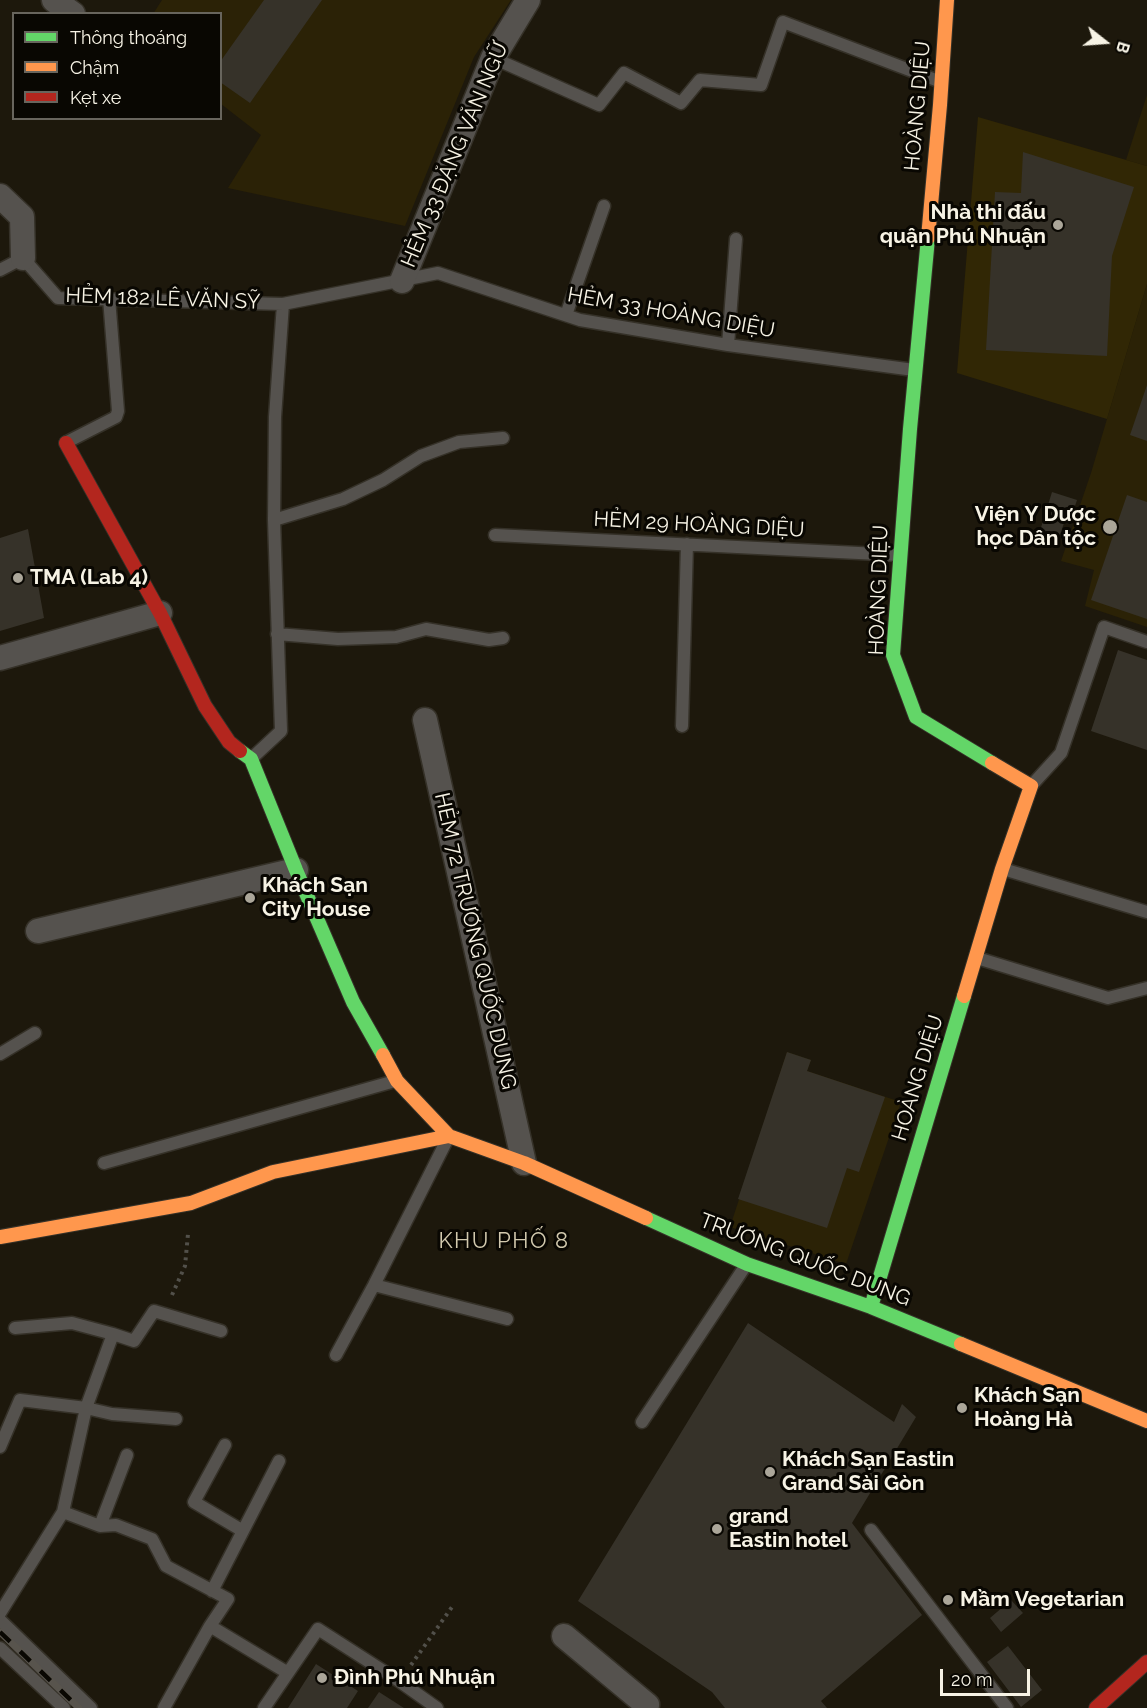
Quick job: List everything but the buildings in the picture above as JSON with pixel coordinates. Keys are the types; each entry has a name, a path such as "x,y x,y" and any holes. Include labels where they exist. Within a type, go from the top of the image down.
{"street":[{"path":"54,0 70,12"},
{"name":"HẺM 33 ĐẶNG VĂN NGỮ","path":"402,280 493,58 528,0"},
{"name":"HOÀNG DIỆU","path":"871,1307 1002,869 1031,786 916,717 893,655 915,370 948,0"},
{"path":"0,196 22,217 23,258"},
{"path":"66,442 160,613 205,706 229,742 251,759 353,1002 397,1081 449,1136"},
{"path":"0,658 160,613"},
{"name":"HẺM 72 TRƯƠNG QUỐC DUNG","path":"425,720 524,1163"},
{"path":"38,931 296,870"},
{"path":"0,1237 191,1203 273,1172 449,1136"},
{"name":"TRƯƠNG QUỐC DUNG","path":"449,1136 524,1163 747,1264 871,1307 1147,1421"},
{"path":"564,1636 647,1705 646,1708"},
{"path":"1096,1708 1147,1662"}],"lane":[{"path":"493,58 599,105 624,73 681,103 700,80 761,85 783,22 942,83"},
{"path":"566,315 604,206"},
{"path":"728,345 736,238"},
{"path":"0,270 23,258"},
{"name":"HẺM 182 LÊ VĂN SỸ","path":"23,258 58,297 283,304"},
{"name":"HẺM 33 HOÀNG DIỆU","path":"283,304 438,273 580,320 728,345 915,370"},
{"path":"66,442 116,417 118,411 109,298"},
{"path":"251,759 281,731 274,520 275,417 283,304"},
{"path":"274,520 343,499 383,480 421,456 450,445 503,438"},
{"name":"HẺM 29 HOÀNG DIỆU","path":"495,535 901,555"},
{"path":"682,726 687,544"},
{"path":"1031,786 1061,753 1104,627 1147,642"},
{"path":"277,634 338,639 396,637 426,629 489,640 503,638"},
{"path":"1002,869 1147,912"},
{"path":"976,957 1108,998 1147,988"},
{"path":"0,1054 35,1033"},
{"path":"104,1163 397,1081"},
{"path":"336,1355 449,1136"},
{"path":"642,1422 747,1264"},
{"path":"374,1285 507,1319"},
{"path":"15,1328 72,1323 134,1341 154,1311 221,1331"},
{"path":"0,1613 63,1512 86,1408 113,1334"},
{"path":"0,1447 20,1400 86,1408 112,1414 176,1419"},
{"path":"225,1445 194,1502 243,1531"},
{"path":"100,1526 127,1455"},
{"path":"213,1591 279,1461"},
{"path":"63,1512 100,1526 116,1525 152,1539 166,1566 228,1599 210,1626 164,1708"},
{"path":"871,1530 1007,1708"},
{"path":"0,1620 91,1708"},
{"path":"210,1626 288,1673"},
{"path":"264,1708 318,1629 437,1708"},
{"path":"0,1648 64,1708"}],"path":[{"path":"164,1313 185,1266 191,1203"},
{"path":"399,1681 452,1607"}],"shaded area":[{"path":"162,0 511,0 474,57 405,226 228,188 261,135 222,105 222,12 154,12"},
{"path":"1147,95 1147,166 1126,160"},
{"name":"Nhà thi đấu quận Phú Nhuận","path":"978,117 1147,166 1147,284 1107,419 957,373"},
{"name":"Viện Y Dược học Dân tộc","path":"1147,284 1147,627 1085,606 1094,570 1061,561 1091,473"},
{"path":"787,1052 811,1060 807,1071 901,1102 846,1264 730,1227"}],"railway":[{"path":"0,1632 79,1708"}],"traffic: fast":[{"path":"928,238 910,429 893,655 916,717 992,763"},
{"path":"240,751 251,759 353,1002 383,1055"},
{"path":"871,1307 964,996"},
{"path":"646,1218 747,1264 871,1307 961,1344"}],"traffic: slow":[{"path":"928,238 947,0"},
{"path":"964,996 1002,869 1031,786 992,763"},
{"path":"383,1055 397,1081 449,1136 524,1163 646,1218"},
{"path":"0,1237 191,1203 273,1172 449,1136"},
{"path":"961,1344 1147,1421"}],"traffic: jam":[{"path":"66,443 160,613 205,706 229,742 240,751"},
{"path":"1096,1708 1147,1662"}],"place":[{"name":"Nhà thi đấu quận Phú Nhuận","path":"1058,225"},
{"name":"Viện Y Dược học Dân tộc","path":"1110,527"},
{"name":"TMA (Lab 4)","path":"18,578"},
{"name":"Khách Sạn City House","path":"250,898"},
{"name":"Khách Sạn Hoàng Hà","path":"962,1408"},
{"name":"Khách Sạn Eastin Grand Sài Gòn","path":"770,1472"},
{"name":"grand Eastin hotel","path":"717,1529"},
{"name":"Mầm Vegetarian","path":"948,1600"},
{"name":"Đình Phú Nhuận","path":"322,1678"}],"district":[{"name":"KHU PHỐ 8","path":"504,1241"}]}
